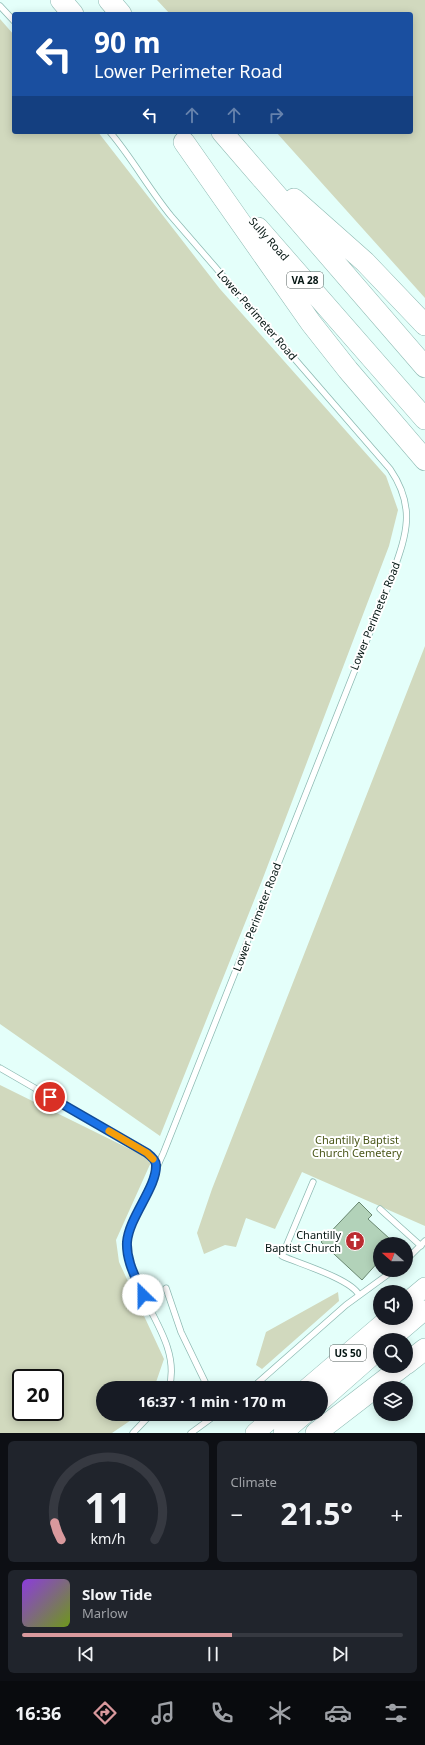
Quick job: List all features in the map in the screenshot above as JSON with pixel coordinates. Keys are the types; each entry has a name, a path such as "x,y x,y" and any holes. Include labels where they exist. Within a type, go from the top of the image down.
{"highway":[{"path":"61,0 71,12"},
{"path":"109,0 119,12"},
{"path":"225,135 276,183 345,243 425,325"},
{"name":"VA 28","path":"225,135 425,367"},
{"path":"180,137 311,323 348,370 425,460"},
{"name":"Sully Road","path":"180,137 222,188 294,267 425,419"},
{"path":"413,1297 425,1287"},
{"path":"398,1333 425,1310"},
{"name":"US 50","path":"316,1381 381,1325"},
{"path":"413,1348 425,1337"},
{"path":"413,1358 425,1349"},
{"path":"328,1395 373,1355"},
{"path":"315,1433 384,1373"},
{"path":"315,1433 394,1373"},
{"path":"255,1433 269,1421"},
{"path":"283,1433 297,1421"}],"lane":[{"path":"0,6 12,19"},
{"name":"Lower Perimeter Road","path":"111,134 171,216 390,469 403,493 407,510 404,538 388,584 164,1154 155,1168 152,1182 129,1230 127,1250 130,1264 163,1336 172,1363 170,1381"},
{"path":"0,1068 147,1153 154,1160 155,1168"},
{"path":"313,1182 282,1256 343,1281 355,1288 359,1295"},
{"path":"380,1209 423,1244 413,1253"},
{"path":"260,1381 359,1295 384,1277"},
{"path":"166,1288 181,1332 205,1381"},
{"path":"133,1433 144,1421"},
{"path":"191,1433 207,1421"}],"green space":[{"path":"157,0 425,0 425,298 278,134 413,134 413,12 168,12"},
{"path":"0,19 12,33 12,134 100,134 220,289 386,476 398,510 389,546 263,878 160,1136 0,1024"},
{"name":"Chantilly Baptist Church Cemetery","path":"425,646 425,1226 302,1172 275,1229 246,1218 236,1247 225,1245 204,1254 197,1233 212,1189"},
{"path":"0,1085 152,1160 116,1240 119,1262 164,1359 156,1381 96,1381 96,1421 130,1421 112,1433 0,1433"},
{"path":"338,1292 339,1301 262,1369 256,1365 266,1332"}],"building":[{"name":"Chantilly Baptist Church","path":"359,1202 372,1215 368,1219 388,1237 373,1237 373,1268 362,1280 321,1242"}],"slow traffic":[{"path":"109,1131 147,1153 153,1159"}],"place":[{"name":"Chantilly Baptist Church","path":"355,1241"}],"route":[{"path":"50,1097 147,1153 154,1160 156,1166 153,1178 129,1230 127,1243 130,1264 143,1295"}]}
